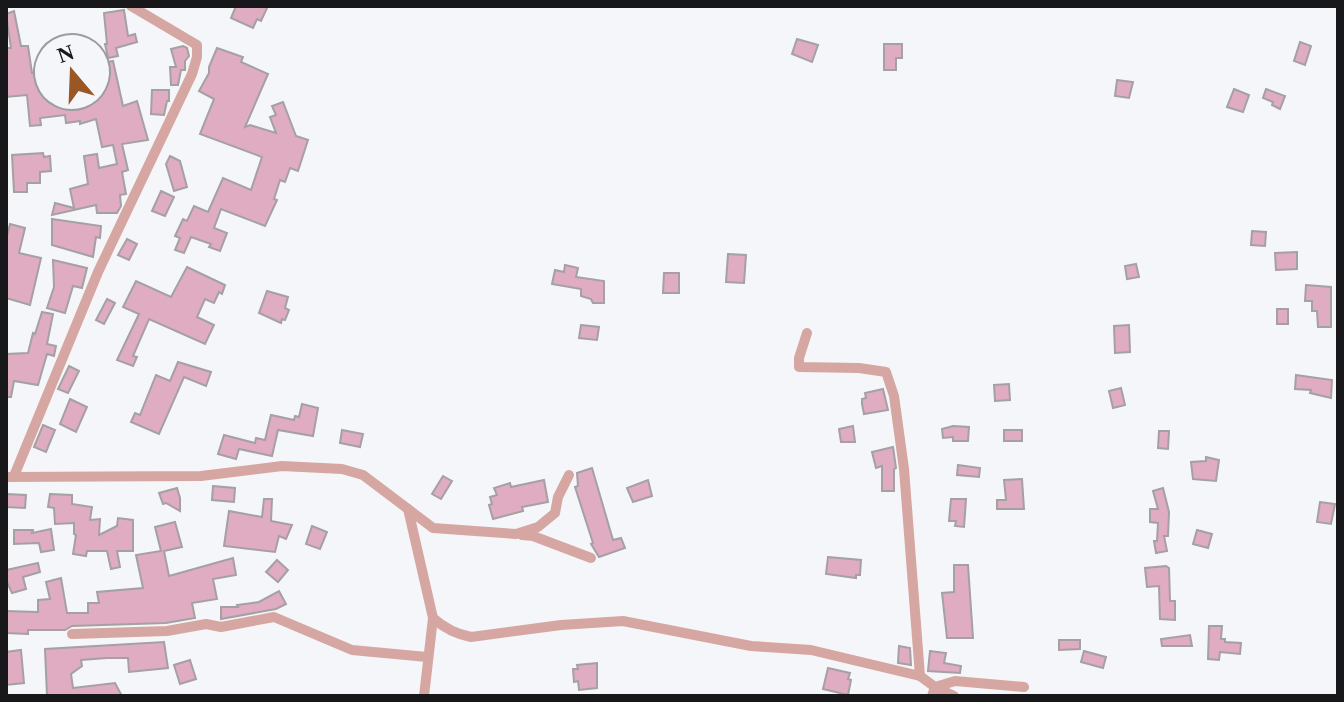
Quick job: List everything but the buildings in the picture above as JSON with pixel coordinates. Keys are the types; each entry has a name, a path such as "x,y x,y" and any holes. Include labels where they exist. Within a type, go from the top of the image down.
{"street":[{"path":"131,6 197,45 197,57 192,74 98,272 10,476 201,476 282,466 342,469 363,475 433,528 533,536 591,558"},
{"path":"807,333 799,367 859,368 886,372 894,396 908,513 920,676"},
{"path":"516,534 538,527 555,513 558,497 569,475"},
{"path":"408,509 433,618 424,696"},
{"path":"72,634 167,631 206,624 221,627 274,617 352,650 427,657"},
{"path":"433,618 445,628 471,637 561,625 623,621 751,646 811,650 920,676 934,692 954,696"},
{"path":"934,692 955,681 1024,687"}]}
